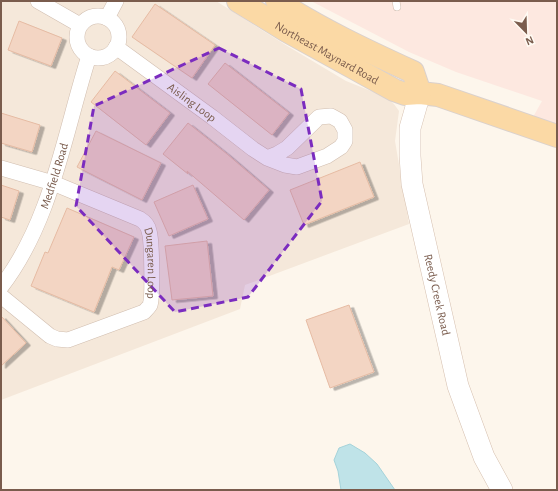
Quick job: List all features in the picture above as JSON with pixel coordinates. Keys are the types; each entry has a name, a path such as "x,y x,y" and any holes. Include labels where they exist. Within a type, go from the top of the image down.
{"main road":[{"name":"Northeast Maynard Road","path":"238,1 287,31 394,90 405,94 420,93 438,96 557,136"},
{"name":"Northeast Maynard Road","path":"278,1 292,11 378,56 413,72 420,93"}],"street":[{"path":"38,1 80,25"},
{"path":"107,18 116,1"},
{"path":"101,16 107,18 117,27 119,34 116,47 107,56 95,58 89,56 78,46 76,39 80,25 89,17 101,16"},
{"name":"Aisling Loop","path":"116,47 266,158 285,165 297,167 327,156 341,147 345,141 345,130 340,121 331,116 319,117 287,148 266,158"},
{"name":"Medfield Road","path":"1,287 10,276 32,238 53,182 79,83 89,56"},
{"name":"Reedy Creek Road","path":"420,93 410,128 412,184 458,386 481,450 502,490"},
{"name":"Dungaren Loop","path":"1,168 53,182 140,219 146,223 150,231 151,298 150,306 144,312 68,340 57,339 50,336 1,296"}],"highlighted area":[{"path":"219,48 301,89 322,201 248,297 175,312 76,206 94,106"}],"shaded area":[{"path":"1,1 216,1 346,81 386,97 394,104 399,111 395,141 409,224 245,285 240,309 1,400"},
{"path":"311,1 557,1 557,136 528,126 542,101 456,72 409,52"}],"water":[{"path":"350,444 365,453 377,464 395,490 341,490 338,471 334,460 339,448"}],"building":[{"path":"155,4 215,45 192,78 132,37"},
{"path":"19,21 62,38 51,66 8,50"},
{"path":"225,63 289,113 272,135 208,84"},
{"path":"115,71 170,113 146,145 91,102"},
{"path":"1,113 40,125 32,152 1,143"},
{"path":"188,123 269,190 244,220 187,171 188,174 163,154"},
{"path":"96,131 161,163 142,200 77,167"},
{"path":"360,162 374,197 304,225 290,190"},
{"path":"1,185 19,191 10,220 1,217"},
{"path":"193,185 208,219 169,236 154,202"},
{"path":"67,208 134,237 119,270 112,267 94,312 31,286 45,252 48,253"},
{"path":"207,241 213,296 172,300 165,246"},
{"path":"349,305 374,372 330,388 306,320"},
{"path":"1,316 26,343 1,366"}]}
